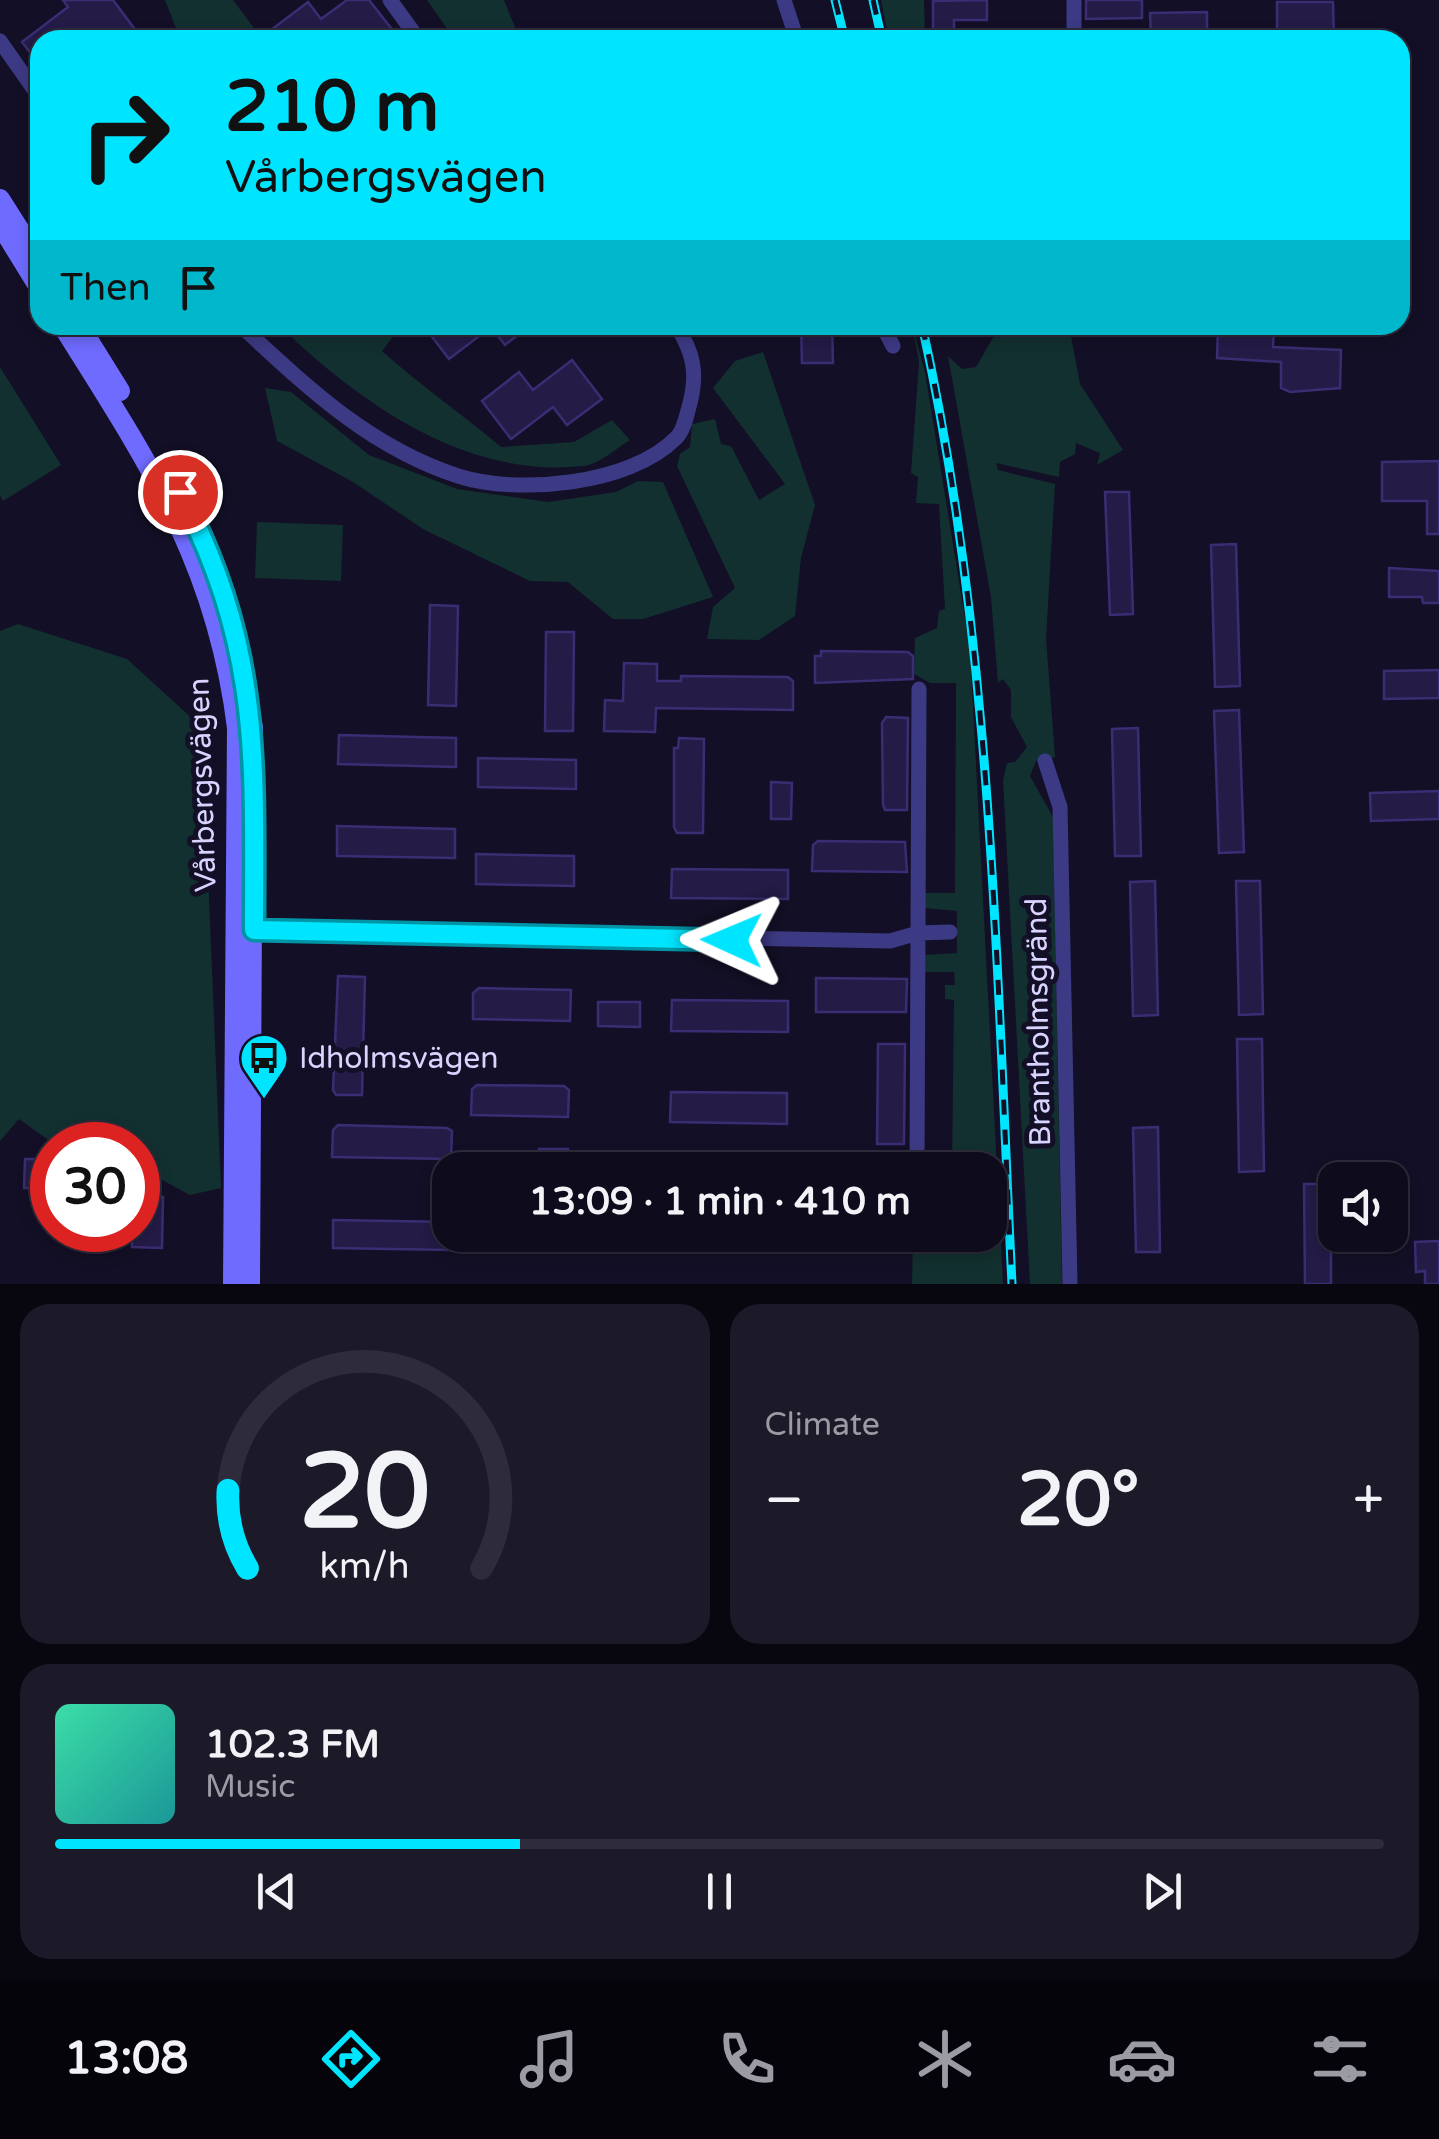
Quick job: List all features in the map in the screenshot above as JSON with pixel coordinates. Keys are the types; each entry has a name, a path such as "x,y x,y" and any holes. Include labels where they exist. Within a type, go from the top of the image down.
{"street":[{"path":"390,0 412,30"},
{"path":"784,0 794,30"},
{"path":"1074,0 1074,30"},
{"path":"0,41 30,84"},
{"path":"0,199 30,246"},
{"path":"0,224 30,273"},
{"name":"Vårbergsvägen","path":"68,335 182,524 225,648 237,728 246,929 250,1284"},
{"name":"Vårbergsvägen","path":"85,335 165,465 214,562 228,602 253,727 233,1284"},
{"path":"251,335 343,417 383,446 460,477 526,487 607,473 656,454 680,436 696,375 682,335"},
{"path":"887,335 892,346"},
{"path":"917,1152 919,689"},
{"name":"Brantholmsgränd","path":"1045,761 1061,826 1070,1284"},
{"path":"246,929 890,942 918,933 950,932"}],"green space":[{"path":"165,0 233,0 256,30 176,30"},
{"path":"427,0 504,0 516,30 448,30"},
{"path":"881,0 924,0 925,30 887,30"},
{"path":"290,335 394,335 382,351 501,447 574,442 612,420 630,440 583,466 540,467 497,460 456,448 417,430 379,407"},
{"path":"915,335 925,372 970,649 996,1152 952,1152 954,1000 945,999 945,985 955,985 954,972 923,972 923,955 957,953 957,911 923,908 923,893 955,893 956,683 930,683 914,674 915,638 937,628 939,611 945,609 939,504 916,503 918,477 911,473 919,362"},
{"path":"1071,335 1080,384 1123,450 1097,465 1100,453 1076,443 1075,454 1060,462 1059,477 996,463 998,470 1055,484 1046,638 1055,757 1036,761 1030,776 1053,817 1062,1284 1030,1284 1003,780 1007,763 1015,762 1027,747 1011,717 1011,690 1003,679 998,683 991,597 948,356 962,369 976,367 994,336"},
{"path":"763,352 815,505 801,558 795,616 759,640 707,639 713,607 735,588 677,466 680,454 690,447 692,424 715,419 721,444 731,446 759,500 785,484 713,388 735,361"},
{"path":"0,367 61,465 3,501 0,495"},
{"path":"265,388 291,392 369,455 457,489 548,502 616,492 638,481 663,482 713,597 643,619 613,619 568,582 530,581 423,529 353,482 277,441"},
{"path":"257,522 343,525 341,581 255,578"},
{"path":"18,624 127,659 195,721 204,776 221,1188 190,1195 160,1179 160,1122 30,1122 30,1127 19,1119 0,1141 0,631"},
{"path":"913,1252 1001,1252 1003,1284 912,1284"}],"building":[{"path":"63,0 113,0 136,30 38,30 68,7"},
{"path":"347,0 369,0 391,28 271,30 308,2 321,19"},
{"path":"987,0 987,20 954,20 954,30 933,30 933,1"},
{"path":"1086,0 1142,0 1142,18 1086,19"},
{"path":"1277,2 1333,2 1334,30 1277,30"},
{"path":"1207,12 1207,30 1151,30 1150,13"},
{"path":"30,36 30,52 22,42"},
{"path":"431,335 480,335 449,359"},
{"path":"497,335 518,335 505,345"},
{"path":"801,335 832,335 833,363 802,363"},
{"path":"1218,335 1274,335 1273,347 1341,350 1340,388 1290,392 1281,388 1281,362 1217,358"},
{"path":"572,360 602,399 567,425 553,407 511,439 482,401 519,372 533,390"},
{"path":"1439,461 1439,534 1427,534 1427,501 1382,501 1382,462"},
{"path":"1105,492 1129,492 1133,614 1110,615"},
{"path":"1236,544 1240,686 1215,687 1211,545"},
{"path":"1389,568 1439,571 1439,603 1423,603 1422,597 1389,597"},
{"path":"430,605 458,606 456,706 428,705"},
{"path":"546,632 574,632 573,731 545,731"},
{"path":"821,651 908,652 913,656 913,679 815,683 815,656 821,656"},
{"path":"624,663 657,664 657,681 681,681 681,676 788,677 793,681 793,710 656,708 655,732 604,731 605,700 623,701"},
{"path":"1439,670 1439,698 1384,699 1384,671"},
{"path":"1239,710 1244,852 1219,853 1214,711"},
{"path":"886,717 908,718 907,810 885,810 883,805 882,723"},
{"path":"1138,728 1141,856 1115,856 1112,729"},
{"path":"339,735 456,738 456,767 338,764"},
{"path":"679,738 704,739 703,833 677,833 674,827 674,748 678,748"},
{"path":"478,758 576,760 576,789 478,787"},
{"path":"771,782 792,783 791,819 771,819"},
{"path":"1439,791 1439,819 1371,821 1370,793"},
{"path":"337,826 455,829 455,858 337,856"},
{"path":"818,841 905,842 907,872 812,871 813,845"},
{"path":"476,854 574,856 574,886 476,884"},
{"path":"672,869 788,870 788,899 671,898"},
{"path":"1155,881 1158,1015 1133,1016 1130,882"},
{"path":"1236,881 1260,881 1263,1014 1239,1015"},
{"path":"338,976 365,977 362,1095 336,1095 333,1090"},
{"path":"816,978 907,979 906,1012 816,1012"},
{"path":"479,988 571,990 570,1021 473,1019 473,993"},
{"path":"672,1000 788,1001 788,1032 671,1031"},
{"path":"598,1002 640,1002 640,1027 598,1026"},
{"path":"1237,1039 1262,1039 1264,1171 1239,1172"},
{"path":"878,1044 905,1044 904,1144 877,1144"},
{"path":"477,1085 564,1086 569,1090 568,1117 471,1115 472,1089"},
{"path":"671,1092 787,1093 787,1124 670,1122"},
{"path":"338,1125 447,1128 452,1131 451,1152 432,1152 432,1159 332,1157 333,1130"},
{"path":"1158,1127 1160,1252 1136,1252 1133,1128"},
{"path":"539,1149 568,1149 568,1152"},
{"path":"25,1159 30,1159 30,1188 24,1188"},
{"path":"1304,1184 1318,1184 1318,1252 1331,1252 1331,1284 1305,1284"},
{"path":"160,1196 163,1197 160,1248"},
{"path":"333,1220 432,1222 432,1250 333,1248"},
{"path":"1439,1241 1439,1284 1425,1284 1425,1271 1416,1272 1415,1242"}],"railway":[{"path":"835,0 842,30"},
{"path":"873,0 880,30"},
{"path":"924,335 945,443 977,682 995,923 1012,1284"}],"place":[{"name":"Idholmsvägen","path":"264,1100"}],"route":[{"path":"180,492 214,562 228,602 248,687 253,727 254,930 732,940"}]}
